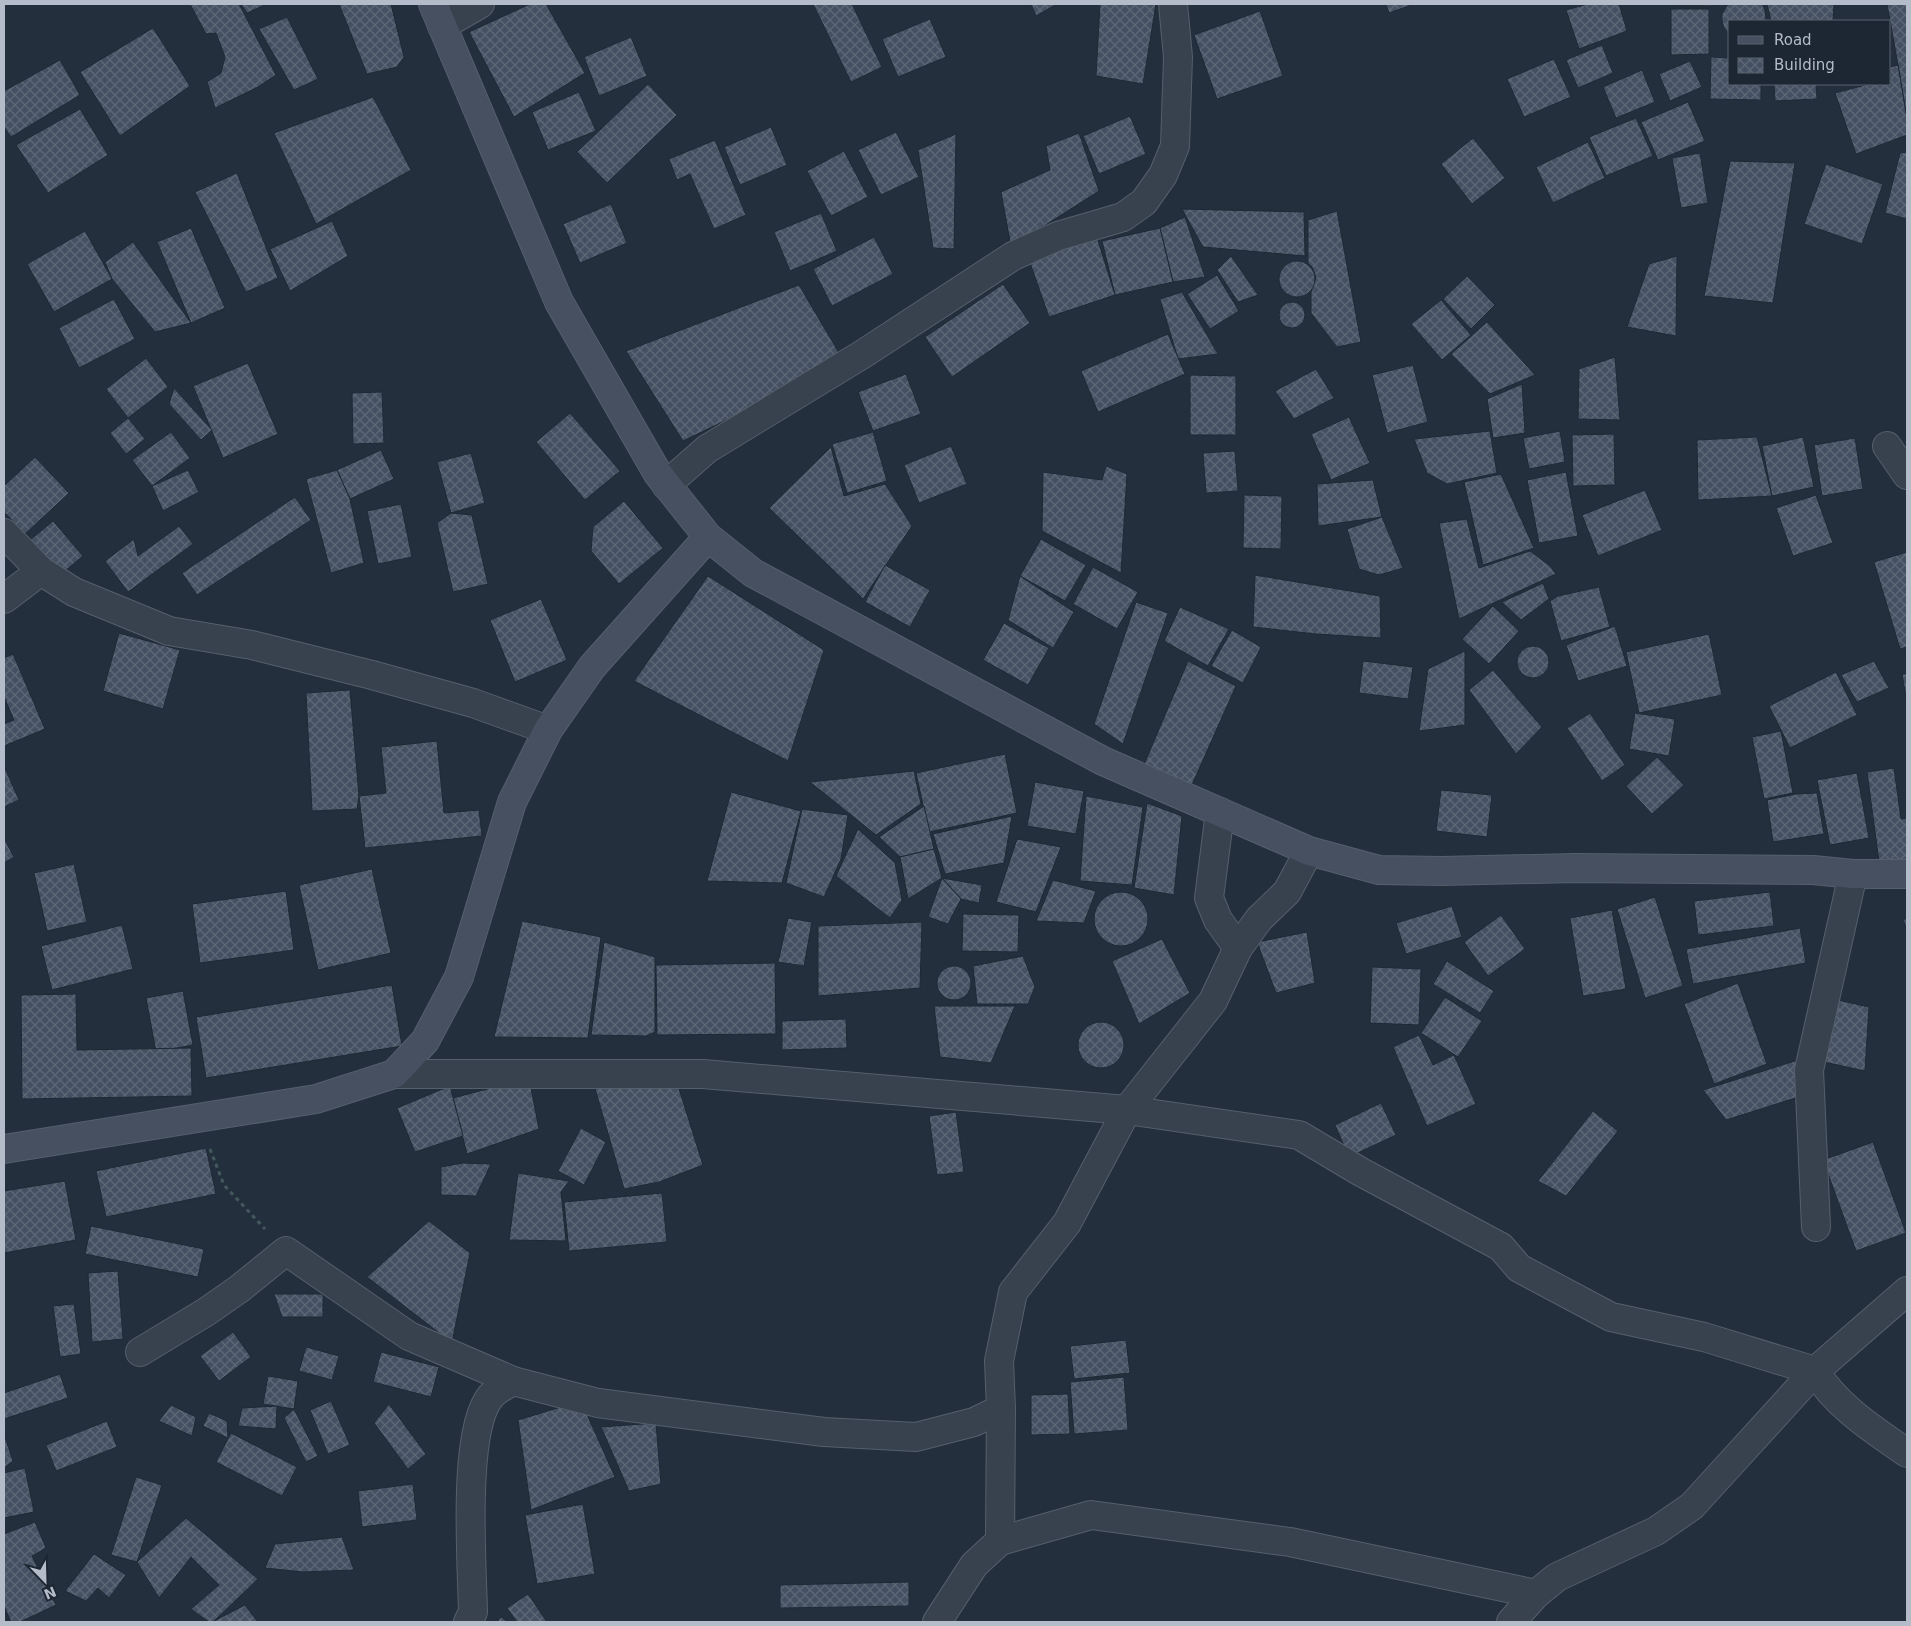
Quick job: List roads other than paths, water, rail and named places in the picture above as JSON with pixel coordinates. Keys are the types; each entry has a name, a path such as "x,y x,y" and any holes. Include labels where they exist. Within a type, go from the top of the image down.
{"street":[{"path":"480,4 438,15 558,302 614,401 666,485 708,536 753,573 809,605 1103,761 1309,851 1379,870 1803,870 1853,874 1907,874"},
{"path":"666,485 707,449 863,354 1013,256 1058,236 1123,217 1144,202 1163,175 1175,146 1178,57 1173,4"},
{"path":"1887,446 1907,475"},
{"path":"4,533 41,570 74,592 169,631 252,645 372,675 473,703 548,730"},
{"path":"394,1074 425,1041 459,976 512,802 548,730 592,668 708,536"},
{"path":"4,600 41,570"},
{"path":"1220,812 1209,898 1218,920 1238,948"},
{"path":"1000,1541 1001,1409 999,1361 1012,1292 1067,1223 1127,1110 1212,1001 1238,948 1259,919 1287,892 1309,851"},
{"path":"1816,1227 1809,1070 1853,874"},
{"path":"4,1149 316,1099 394,1074 702,1074 1127,1110 1300,1135 1360,1172 1500,1247 1519,1268 1611,1317 1704,1337 1815,1371 1826,1390 1854,1414 1907,1453"},
{"path":"140,1352 206,1312 239,1289 286,1251 409,1336 513,1380 598,1403 834,1432 916,1437 974,1422 1001,1409"},
{"path":"1511,1622 1536,1594 1557,1577 1656,1531 1692,1506 1815,1371 1907,1291"},
{"path":"468,1622 473,1612 471,1472 478,1423 490,1396 513,1380"},
{"path":"937,1622 974,1565 1000,1541 1091,1515 1290,1542 1536,1594"}]}
